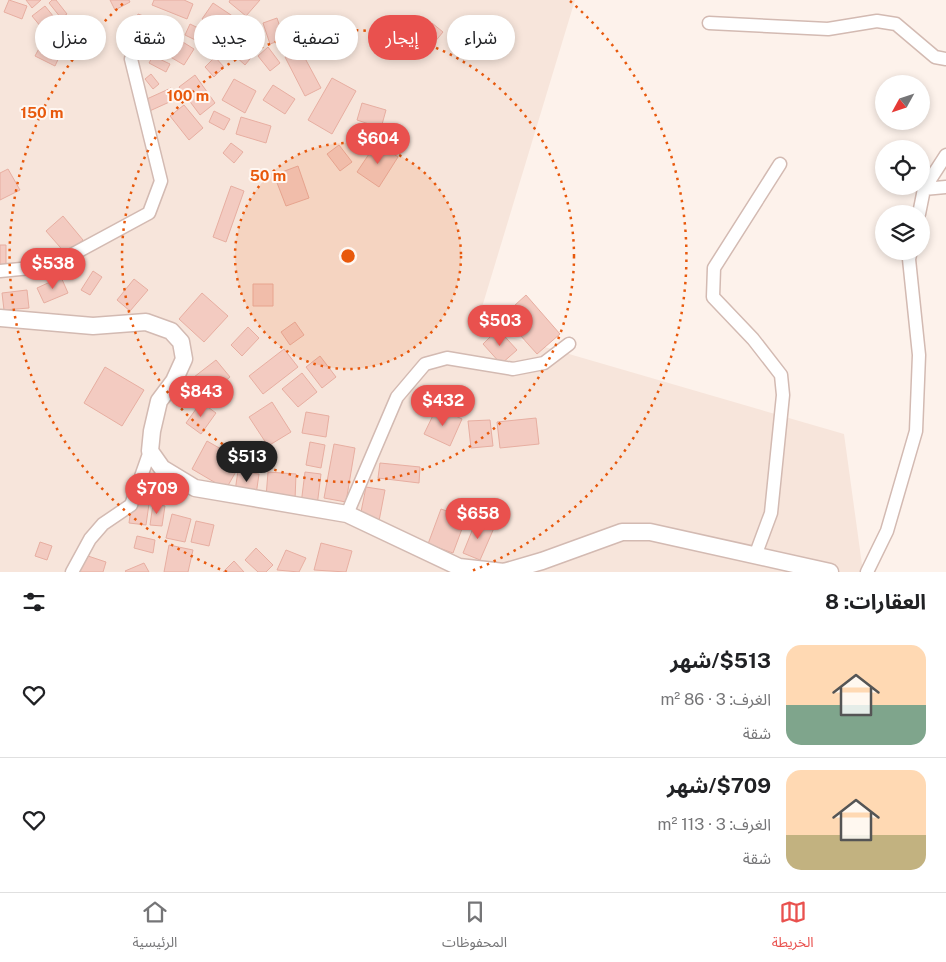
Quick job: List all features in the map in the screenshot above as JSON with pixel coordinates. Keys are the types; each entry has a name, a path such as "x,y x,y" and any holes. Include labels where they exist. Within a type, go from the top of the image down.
{"street":[{"path":"709,23 828,29 877,21 887,22 896,24 935,56 946,59"},
{"path":"0,271 51,266 149,213 161,181 131,60"},
{"path":"930,180 946,155"},
{"path":"755,556 771,513 783,395 781,375 753,339 714,297 714,268 780,164"},
{"path":"930,188 946,187"},
{"path":"867,572 887,530 916,432 919,355 909,260"},
{"path":"0,318 93,326 146,322 171,331 181,342 184,359 174,382 159,401 150,450 131,505 103,524 90,538 72,572"},
{"path":"347,514 397,397 425,364 448,358 513,370 544,363 570,344"},
{"path":"150,450 162,468 195,488 347,514 460,567 504,572 542,561 622,532 650,532 830,572"}],"shaded area":[{"path":"0,0 575,0 476,327 844,434 863,572 0,572"}],"building":[{"path":"9,0 27,6 22,19 4,12"},
{"path":"26,0 41,0 32,8"},
{"path":"52,0 56,0 67,14 59,15 49,3"},
{"path":"110,0 129,0 130,2 115,10"},
{"path":"154,0 184,0 193,4 187,19 184,18 184,15 177,15 152,5"},
{"path":"230,0 260,0 247,15 229,2"},
{"path":"213,3 231,15 205,15"},
{"path":"45,6 52,15 35,15 35,20 32,16"},
{"path":"275,19 275,42 270,44 265,29 265,22"},
{"path":"190,24 194,26 194,39 185,35"},
{"path":"437,27 443,32 437,39"},
{"path":"184,43 194,49 184,65 176,60 184,60"},
{"path":"268,47 275,56 275,60 280,63 270,71 261,60 265,60 265,50"},
{"path":"43,60 58,60 55,66"},
{"path":"151,60 162,60 170,64 166,72 149,63"},
{"path":"212,60 218,60 224,67 214,77 205,67"},
{"path":"240,60 249,60 245,65"},
{"path":"287,60 306,60 321,88 305,96"},
{"path":"151,74 159,84 153,89 145,79"},
{"path":"195,75 215,103 200,115 179,87"},
{"path":"332,78 356,91 332,134 308,120"},
{"path":"234,79 256,91 245,113 222,100"},
{"path":"273,85 295,99 285,114 263,100"},
{"path":"171,88 176,99 143,114 138,103"},
{"path":"362,103 386,110 381,128 357,120"},
{"path":"184,105 203,128 189,140 170,116"},
{"path":"214,111 230,119 224,130 209,122"},
{"path":"241,117 271,126 266,143 236,134"},
{"path":"377,142 398,157 379,187 357,172"},
{"path":"231,143 243,152 234,163 223,153"},
{"path":"339,145 352,162 340,171 327,154"},
{"path":"298,166 309,198 286,206 274,175"},
{"path":"8,169 20,190 0,200 0,173"},
{"path":"231,186 244,191 226,242 213,237"},
{"path":"63,216 83,240 66,254 46,231"},
{"path":"0,245 6,245 6,268 0,268"},
{"path":"93,271 102,277 90,295 81,290"},
{"path":"61,277 68,293 44,303 37,288"},
{"path":"134,279 148,290 130,311 117,300"},
{"path":"253,284 273,284 273,306 253,306"},
{"path":"27,290 29,308 4,310 2,293"},
{"path":"202,293 228,316 204,342 179,319"},
{"path":"526,295 560,334 537,354 503,316"},
{"path":"295,322 304,335 290,345 281,332"},
{"path":"248,327 259,338 242,356 231,345"},
{"path":"498,329 517,350 501,364 483,344"},
{"path":"284,349 298,367 263,394 249,376"},
{"path":"320,356 336,377 322,388 306,367"},
{"path":"216,360 230,377 209,395 194,377"},
{"path":"105,367 144,390 122,426 84,403"},
{"path":"302,373 317,392 298,407 282,389"},
{"path":"201,402 216,413 201,434 186,423"},
{"path":"272,402 291,432 268,446 249,417"},
{"path":"437,407 462,419 450,446 424,434"},
{"path":"306,412 329,416 326,437 302,433"},
{"path":"536,418 539,444 500,448 497,422"},
{"path":"490,420 493,446 471,448 468,421"},
{"path":"207,441 242,461 226,489 192,469"},
{"path":"310,442 325,445 321,468 306,465"},
{"path":"334,444 355,448 346,502 324,498"},
{"path":"380,463 420,467 419,483 378,478"},
{"path":"238,471 259,474 256,495 235,491"},
{"path":"268,472 296,474 295,500 266,497"},
{"path":"305,472 321,474 317,506 301,504"},
{"path":"366,487 385,490 379,521 360,517"},
{"path":"132,501 149,504 146,525 129,523"},
{"path":"153,504 165,506 162,526 150,525"},
{"path":"441,509 466,518 453,553 428,544"},
{"path":"172,514 191,519 185,542 166,538"},
{"path":"196,521 214,525 209,546 191,542"},
{"path":"476,521 494,528 480,560 463,553"},
{"path":"137,536 155,540 153,553 134,548"},
{"path":"40,542 52,546 47,560 35,556"},
{"path":"321,543 352,551 346,572 314,570"},
{"path":"169,545 193,550 188,572 164,572"},
{"path":"256,548 273,565 266,572 258,572 245,560"},
{"path":"286,550 306,558 299,572 277,570"},
{"path":"85,555 106,562 103,572 79,572"},
{"path":"234,561 244,572 223,572"},
{"path":"144,563 149,572 125,571"}]}
